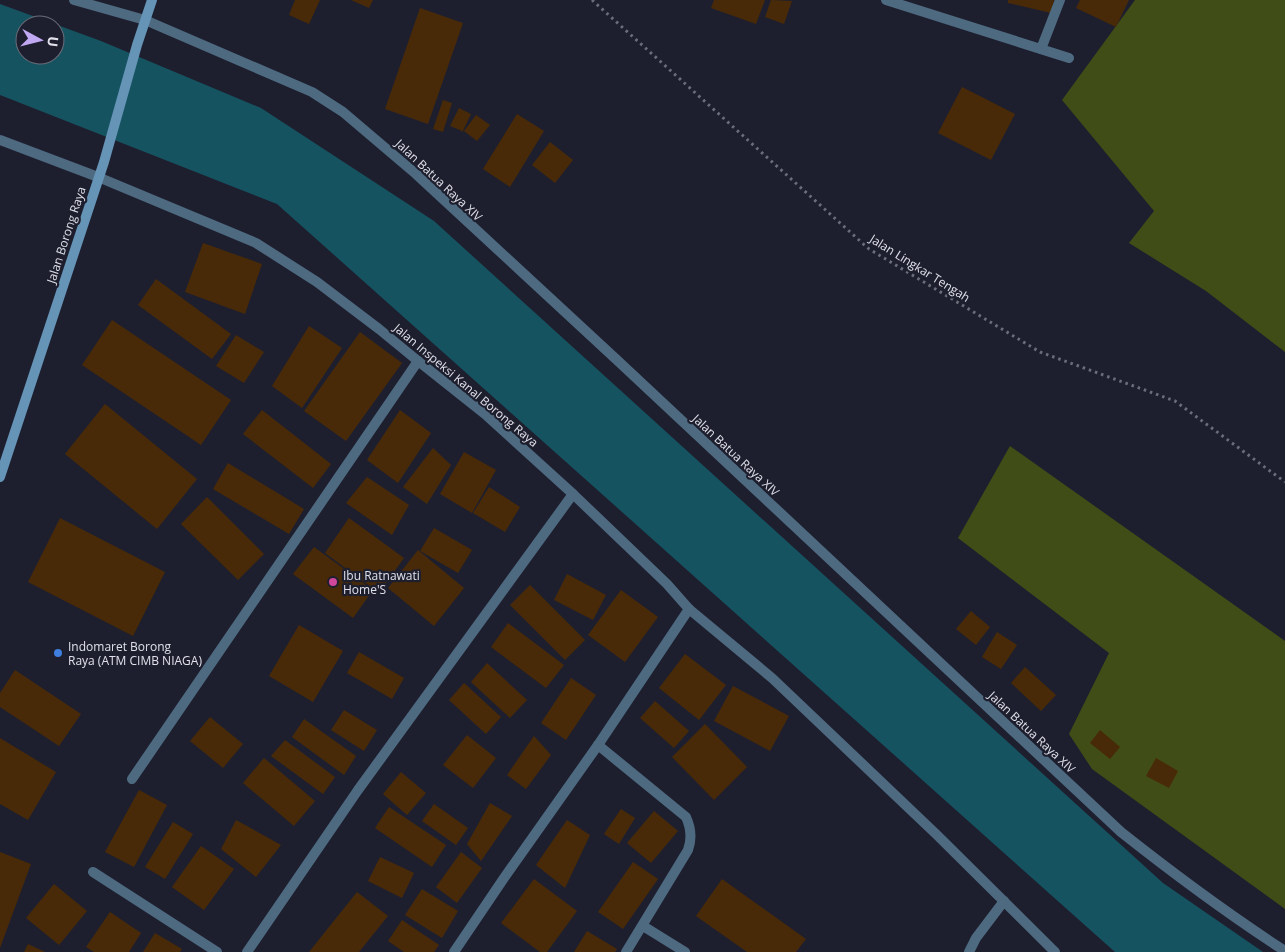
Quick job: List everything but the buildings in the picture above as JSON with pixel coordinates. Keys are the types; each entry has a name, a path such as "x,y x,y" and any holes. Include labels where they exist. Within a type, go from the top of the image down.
{"main road":[{"name":"Jalan Borong Raya","path":"0,478 104,162 137,45 152,0"}],"street":[{"name":"Jalan Batua Raya XIV","path":"74,0 145,20 312,92 343,112 416,174 618,360 1121,832 1177,876 1285,951"},
{"path":"886,0 1069,58"},
{"path":"1041,49 1060,0"},
{"name":"Jalan Inspeksi Kanal Borong Raya","path":"0,140 98,177 256,243 317,282 379,328 418,362 485,414 574,494 667,584 689,609 772,678 936,834 1055,952"},
{"path":"132,779 418,362"},
{"path":"247,952 358,790 574,494"},
{"path":"454,952 598,745 689,609"},
{"path":"598,745 686,817 691,828 688,850 626,952"},
{"path":"93,872 217,952"},
{"path":"969,952 976,938 1004,901"},
{"path":"643,926 685,952"}],"path":[{"name":"Jalan Lingkar Tengah","path":"592,0 869,249 1040,352 1175,401 1285,482"}],"green space":[{"path":"1135,0 1285,0 1285,352 1206,291 1129,243 1154,211 1062,100"},
{"path":"1010,446 1285,641 1285,909 1092,769 1069,734 1109,653 958,538"}],"water":[{"path":"0,4 30,15 15,15 15,65 65,65 65,28 101,41 261,108 434,221 1163,883 1263,952 1115,952 277,204 0,95"}],"place":[{"name":"Ibu Ratnawati Home'S","path":"333,582"},
{"name":"Indomaret Borong Raya (ATM CIMB NIAGA)","path":"58,653"}]}
